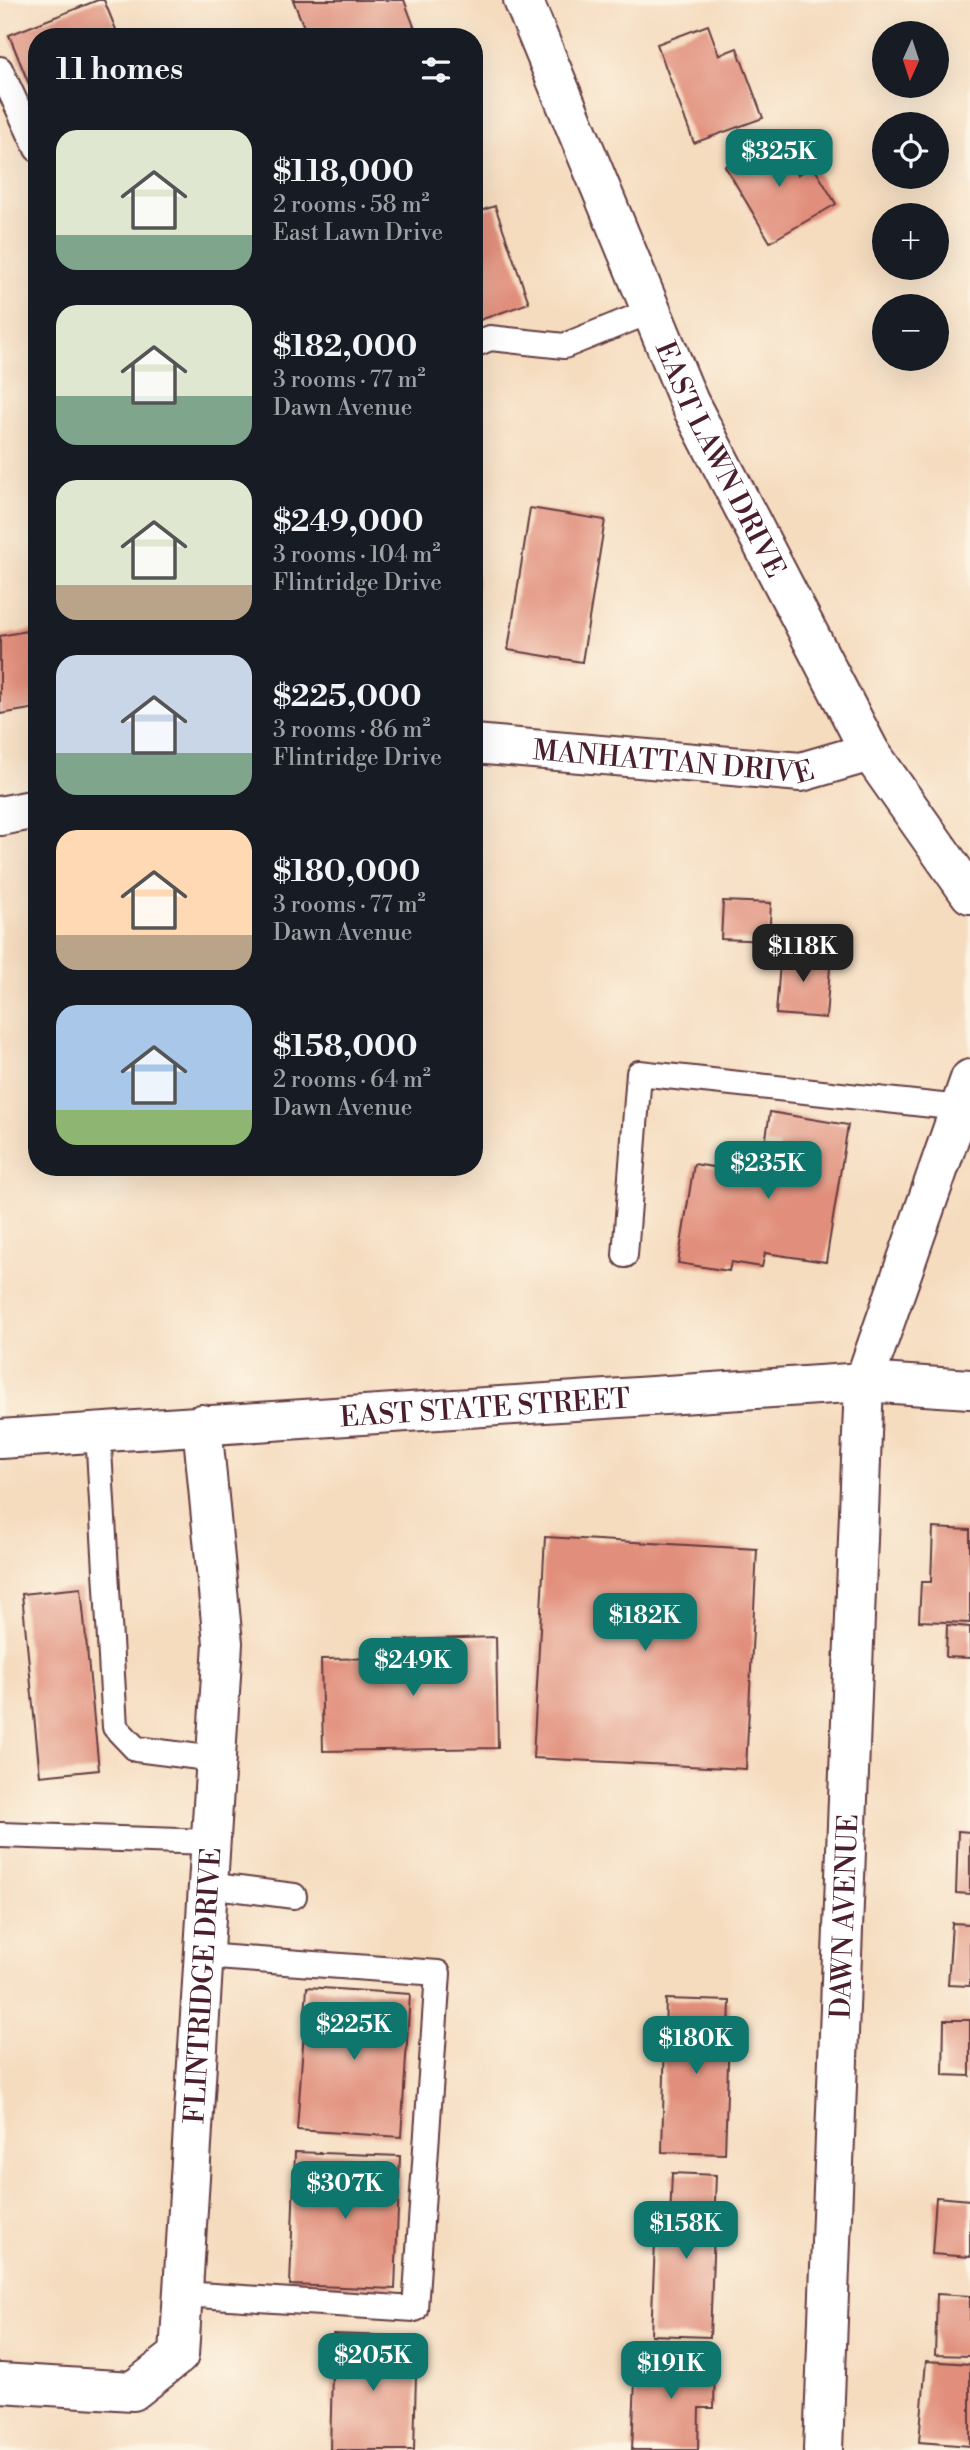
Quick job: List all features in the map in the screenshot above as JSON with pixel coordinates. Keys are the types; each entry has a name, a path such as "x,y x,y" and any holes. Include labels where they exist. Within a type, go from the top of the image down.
{"street":[{"name":"EAST LAWN DRIVE","path":"523,0 688,402 870,752 970,894"},
{"name":"MANHATTAN DRIVE","path":"483,745 801,772 870,752"},
{"path":"0,816 28,811"},
{"name":"DAWN AVENUE","path":"823,2450 864,1382 965,1093"},
{"name":"EAST STATE STREET","path":"0,1439 864,1382 970,1389"},
{"name":"FLINTRIDGE DRIVE","path":"0,2383 133,2391 179,2355 223,1643 202,1424"}],"lane":[{"path":"0,69 28,130"},
{"path":"483,341 490,338 564,346 651,312"},
{"path":"625,1255 639,1073 965,1093"},
{"path":"98,1432 115,1727 136,1749 215,1759"},
{"path":"0,1835 210,1842"},
{"path":"207,1885 294,1896"},
{"path":"182,2294 415,2309 438,1973 203,1956"}],"building":[{"path":"98,0 104,0 115,28 28,28 28,82 9,35"},
{"path":"293,0 404,0 415,28 304,28"},
{"path":"708,25 719,55 737,48 763,118 694,143 657,44"},
{"path":"776,136 798,175 813,166 836,204 770,242 725,166"},
{"path":"495,206 529,303 483,319 483,210"},
{"path":"530,508 605,520 582,662 508,650"},
{"path":"28,631 28,709 0,714 0,636"},
{"path":"723,901 771,903 769,941 721,939"},
{"path":"781,950 831,955 826,1018 776,1014"},
{"path":"770,1112 848,1125 826,1262 765,1253 762,1267 731,1262 729,1271 678,1263 694,1164 774,1177 779,1146 765,1144"},
{"path":"933,1528 970,1530 970,1623 919,1621 921,1582 931,1582"},
{"path":"545,1537 757,1549 746,1769 533,1758"},
{"path":"81,1588 99,1770 40,1776 22,1594"},
{"path":"947,1625 970,1627 970,1658 946,1657"},
{"path":"496,1637 498,1748 323,1751 321,1659 395,1658 395,1640"},
{"path":"958,1831 970,1832 970,1894 956,1893"},
{"path":"952,1923 970,1924 970,1986 948,1985"},
{"path":"307,1987 410,1994 401,2137 297,2130"},
{"path":"666,1999 730,2001 725,2154 662,2152"},
{"path":"944,2020 970,2020 970,2076 943,2075"},
{"path":"295,2152 400,2156 395,2289 290,2285"},
{"path":"672,2173 716,2175 710,2337 651,2335 655,2243 669,2244"},
{"path":"936,2197 970,2200 970,2257 932,2254"},
{"path":"937,2294 970,2296 970,2356 935,2355"},
{"path":"333,2334 417,2337 414,2450 330,2450"},
{"path":"636,2356 715,2358 714,2408 699,2408 698,2450 632,2450"},
{"path":"926,2361 970,2364 970,2446 919,2442"}]}
